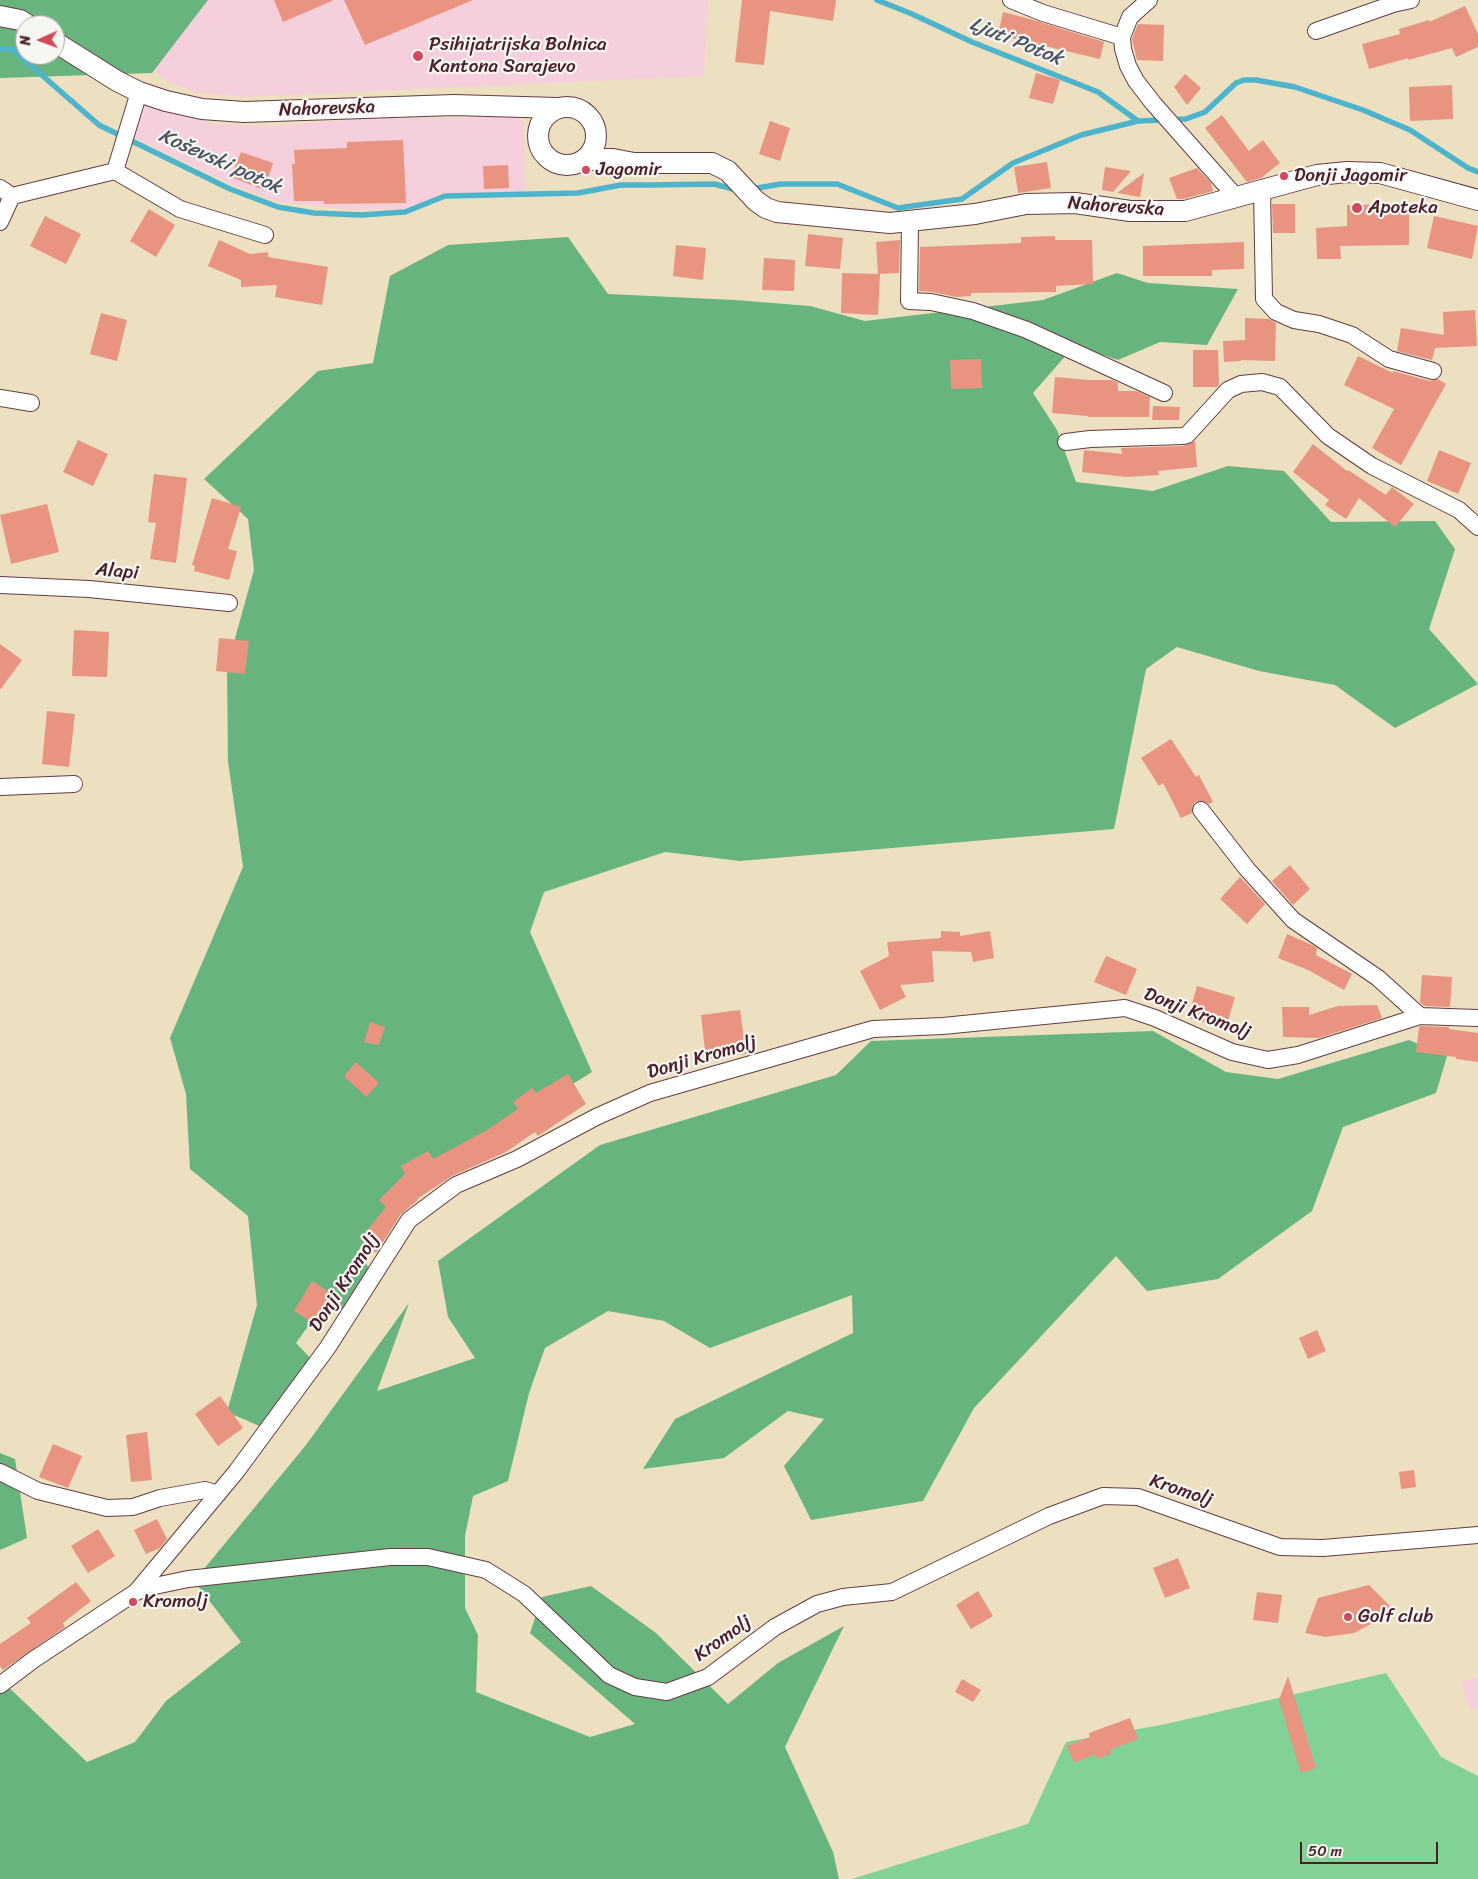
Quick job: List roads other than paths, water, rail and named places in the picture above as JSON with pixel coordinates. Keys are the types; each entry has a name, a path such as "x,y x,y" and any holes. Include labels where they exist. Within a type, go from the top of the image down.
{"street":[{"path":"1011,0 1043,13 1122,36"},
{"path":"1149,0 1130,17 1122,36 1123,49 1128,66 1136,81 1153,103 1237,198"},
{"path":"1316,31 1393,4 1411,0"},
{"path":"0,16 15,19"},
{"name":"Nahorevska","path":"65,48 117,81 139,92 166,101 202,109 244,112 454,105 557,108"},
{"path":"115,171 139,92"},
{"path":"538,131 544,117 557,108 564,106 579,109 591,118 596,133 613,159"},
{"path":"517,107 530,118 538,131 540,146 549,158 562,165 597,159 613,159"},
{"path":"578,163 584,160 594,148 596,133"},
{"name":"Nahorevska","path":"613,159 634,163 712,163 728,171 756,201 766,208 777,212 890,223 975,214 1026,204 1076,203 1130,211 1185,211 1317,176 1347,172 1380,173 1478,200"},
{"path":"0,222 6,192 115,171 180,209 265,235"},
{"path":"1262,190 1264,299 1276,312 1294,320 1319,324 1352,335 1389,359 1433,370"},
{"path":"910,221 909,301 931,302 973,311 1018,327 1164,393"},
{"path":"1066,442 1090,439 1183,436 1228,390 1241,384 1262,382 1280,387 1328,436 1372,466 1459,510 1478,527"},
{"path":"0,398 31,403"},
{"name":"Alapi","path":"0,585 89,589 229,604"},
{"path":"0,787 74,784"},
{"path":"1201,810 1247,869 1293,920 1378,978 1420,1016"},
{"name":"Donji Kromolj","path":"136,1592 236,1472 328,1347 409,1220 456,1185 517,1159 596,1116 650,1093 873,1029 942,1026 1125,1008 1154,1018 1232,1052 1268,1060 1298,1055 1420,1016 1468,1016 1478,1018"},
{"path":"0,1472 38,1491 107,1508 133,1507 160,1498 205,1490 218,1494"},
{"name":"Kromolj","path":"0,1685 33,1660 136,1592 150,1587 188,1579 390,1557 428,1557 486,1570 524,1594 609,1675 635,1687 667,1692 708,1677 775,1627 817,1604 843,1597 892,1592 1049,1516 1103,1496 1138,1497 1280,1546 1323,1548 1478,1535"}],"waterway":[{"name":"Ljuti Potok","path":"877,0 972,42 1098,92 1138,121"},
{"name":"Koševski potok","path":"0,49 12,49 99,125 230,189 278,207 314,213 361,215 405,212 445,196 578,193 621,185 714,184 737,190"},
{"name":"Koševski potok","path":"751,189 781,184 837,184 898,208 962,199 1013,163 1081,135 1138,121 1186,119 1205,112 1236,83 1244,80 1256,80 1295,87 1363,110 1410,130 1468,168 1478,172"}],"place":[{"name":"Psihijatrijska Bolnica Kantona Sarajevo","path":"418,56"},
{"name":"Jagomir","path":"586,170"},
{"name":"Donji Jagomir","path":"1284,176"},
{"name":"Apoteka","path":"1357,208"},
{"name":"Kromolj","path":"133,1602"},
{"name":"Golf club","path":"1348,1617"}]}
